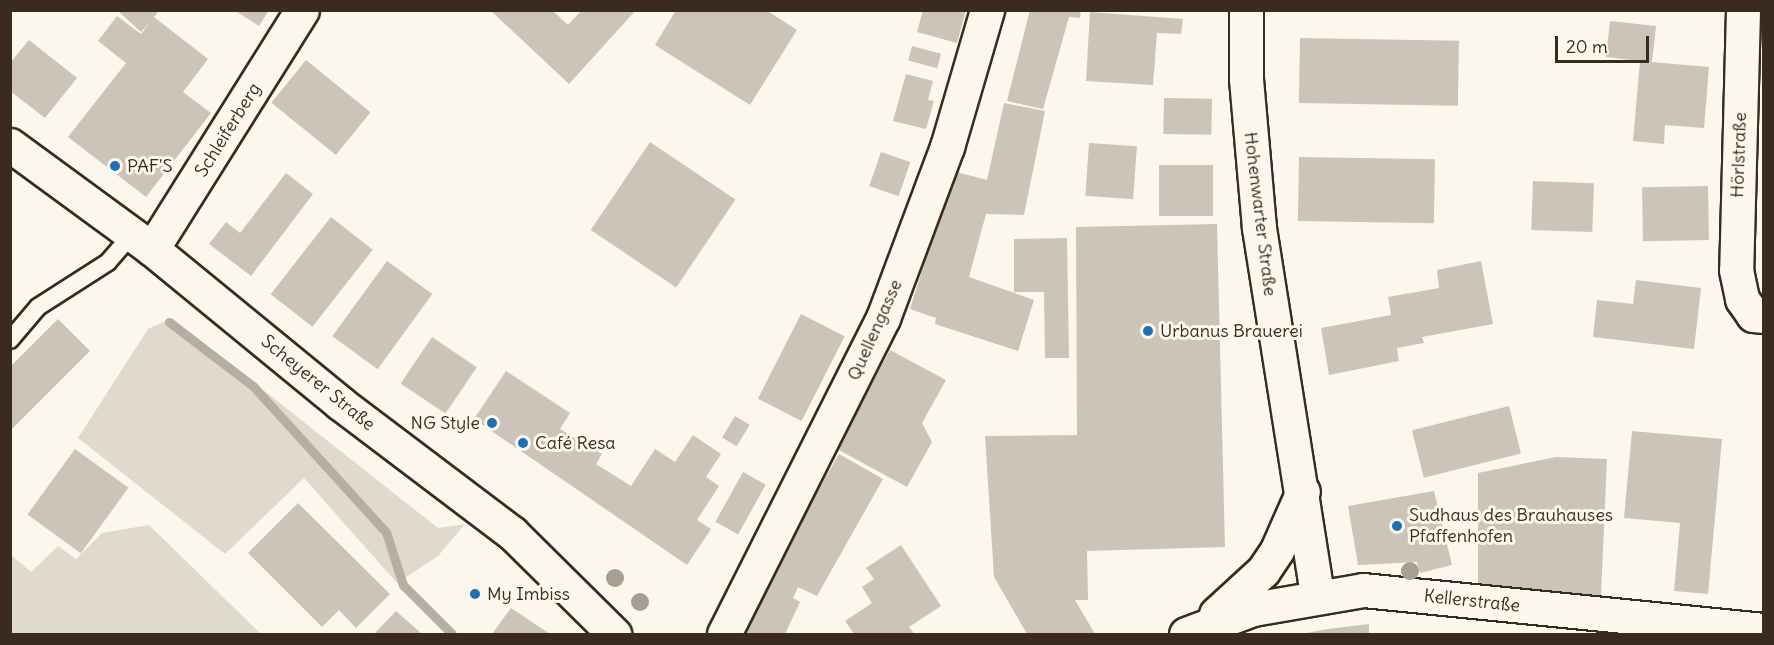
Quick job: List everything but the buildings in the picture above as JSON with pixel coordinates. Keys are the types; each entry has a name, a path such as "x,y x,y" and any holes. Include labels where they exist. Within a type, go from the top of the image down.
{"street":[{"name":"Schleiferberg","path":"142,241 302,10"},
{"name":"Quellengasse","path":"724,634 883,318 947,147 987,10"},
{"name":"Hohenwarter Straße","path":"1246,10 1246,79 1259,228 1303,490 1317,595"},
{"name":"Hörlstraße","path":"1743,10 1736,270 1753,308"},
{"name":"Scheyerer Straße","path":"11,146 142,241 340,403 512,533 614,634"},
{"path":"1192,631 1263,571 1277,550 1303,490"},
{"name":"Kellerstraße","path":"1192,631 1253,609 1317,595 1363,590 1764,630"}],"lane":[{"path":"10,340 38,307 142,241"}],"shaded area":[{"path":"172,318 438,528 465,524 438,556 397,583 304,478 225,554 78,438 148,329"},
{"path":"149,525 261,634 11,634 11,555 31,572 58,546 76,559 102,533"}],"waterway":[{"path":"169,322 253,386 386,532 403,585 452,634"}],"place":[{"name":"PAF'S","path":"115,166"},
{"name":"Urbanus Brauerei","path":"1148,331"},
{"name":"NG Style","path":"492,423"},
{"name":"Café Resa","path":"523,443"},
{"name":"Sudhaus des Brauhauses Pfaffenhofen","path":"1397,526"},
{"name":"My Imbiss","path":"475,594"}]}
